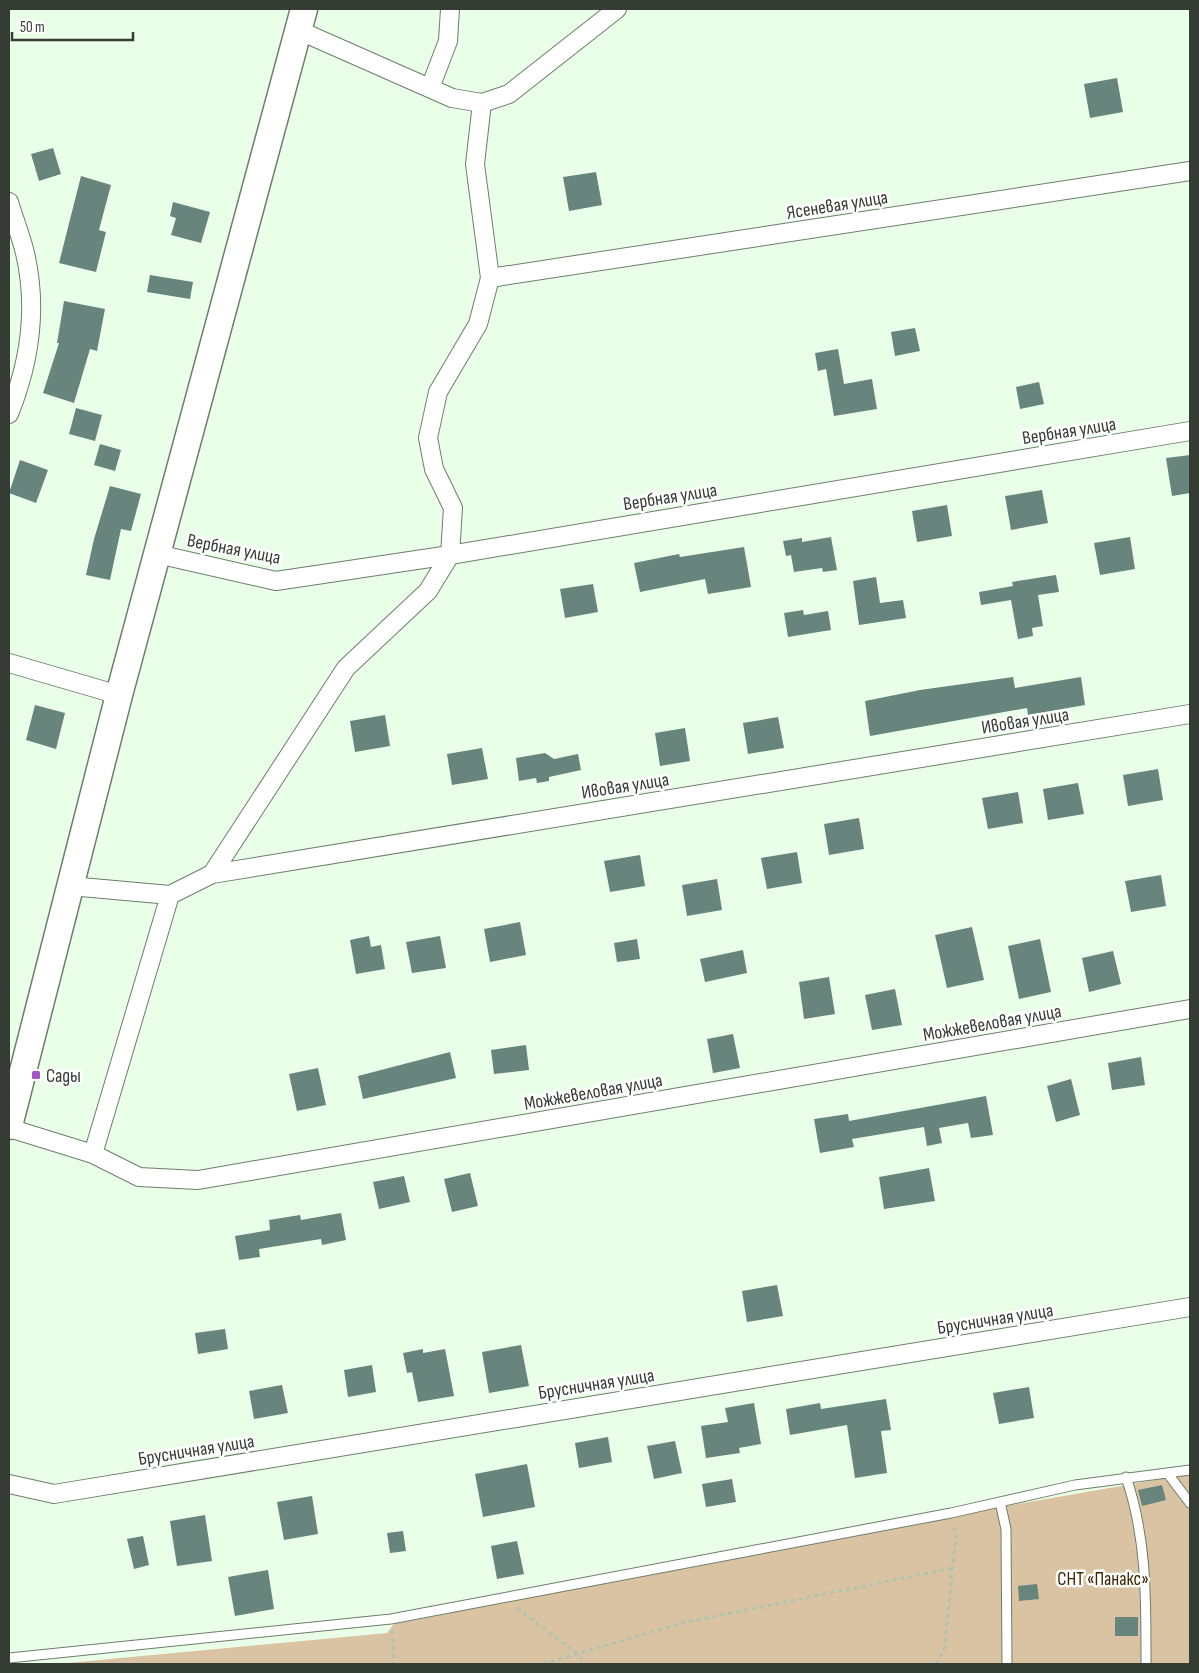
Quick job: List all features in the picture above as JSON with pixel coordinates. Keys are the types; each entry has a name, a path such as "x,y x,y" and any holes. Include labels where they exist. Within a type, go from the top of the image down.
{"street":[{"path":"430,88 448,41 450,9"},
{"path":"9,1127 119,695 301,20 430,88 452,98 482,103 509,94 617,9"},
{"path":"212,874 346,668 428,590 450,554 453,508 434,469 428,438 438,392 478,324 490,278 475,164 482,103"},
{"name":"Ясеневая улица","path":"490,278 1190,171"},
{"path":"9,202 25,252 29,277 31,319 29,352 21,384 9,414"},
{"name":"Вербная улица","path":"157,554 276,581 450,554 1190,431"},
{"path":"9,663 119,695"},
{"name":"Ивовая улица","path":"170,895 212,874 1190,714"},
{"path":"70,886 170,895 93,1154"},
{"name":"Можжевеловая улица","path":"9,1127 93,1154 139,1177 198,1180 1190,1009"},
{"name":"Брусничная улица","path":"9,1484 54,1494 1190,1307"}],"lane":[{"path":"9,1658 391,1619 502,1596 951,1513 1075,1485 1190,1470"},
{"path":"1168,1474 1190,1503"},
{"path":"1126,1477 1136,1507 1142,1538 1146,1594 1146,1664"},
{"path":"1000,1502 1006,1529 1007,1664"}],"path":[{"path":"936,1664 944,1651 953,1568 956,1536 951,1513"},
{"path":"543,1664 682,1623 953,1568"},
{"path":"502,1596 578,1655 585,1664"},
{"path":"391,1619 394,1664"}],"green space":[{"name":"СНТ «Панакс»","path":"1190,1474 1190,1664 57,1664 387,1633 394,1624 943,1517"}],"building":[{"path":"1117,78 1123,112 1090,118 1084,84"},
{"path":"53,148 61,174 39,181 31,154"},
{"path":"596,172 602,205 569,211 563,177"},
{"path":"81,176 111,185 99,230 106,232 96,272 59,263"},
{"path":"173,202 210,212 201,243 171,235 176,218 170,216"},
{"path":"150,275 193,282 190,299 147,292"},
{"path":"64,301 105,309 97,351 90,349 74,403 43,393 59,343 57,343"},
{"path":"915,328 920,351 895,356 891,332"},
{"path":"838,349 844,384 872,379 877,409 834,416 826,369 818,371 815,353"},
{"path":"1039,382 1044,404 1020,409 1016,387"},
{"path":"76,408 102,415 95,441 69,434"},
{"path":"100,444 121,450 115,471 94,465"},
{"path":"1190,455 1190,493 1172,496 1166,458"},
{"path":"20,460 48,470 36,503 9,493"},
{"path":"110,486 141,494 131,531 121,529 110,580 86,575 94,539"},
{"path":"1042,490 1048,523 1011,530 1005,496"},
{"path":"947,505 952,536 917,542 912,511"},
{"path":"831,537 837,570 823,572 822,568 794,572 791,555 786,556 783,541 802,538 802,542"},
{"path":"1130,537 1135,569 1100,575 1094,543"},
{"path":"744,547 751,587 708,594 705,579 640,592 634,563 679,554 680,557"},
{"path":"1056,575 1059,592 1038,595 1043,626 1032,628 1033,636 1018,639 1011,600 981,605 979,592 1013,586 1012,582"},
{"path":"876,577 880,603 903,600 906,618 859,625 853,581"},
{"path":"593,584 598,612 565,618 560,589"},
{"path":"803,610 804,615 828,611 831,630 788,637 784,613"},
{"path":"1013,677 1015,688 1081,677 1085,705 1028,715 1027,708 870,736 865,701 920,690"},
{"path":"35,705 65,713 56,749 26,740"},
{"path":"385,715 390,746 355,752 350,721"},
{"path":"778,717 784,748 748,754 743,723"},
{"path":"685,728 690,761 660,766 655,733"},
{"path":"482,748 488,779 452,785 447,754"},
{"path":"545,753 554,759 578,754 581,770 549,777 549,781 537,783 536,778 519,781 516,758"},
{"path":"1158,769 1163,800 1128,806 1123,775"},
{"path":"1078,783 1084,814 1048,820 1043,789"},
{"path":"1018,792 1023,823 988,829 982,798"},
{"path":"859,818 864,849 829,855 824,824"},
{"path":"797,852 802,883 767,889 761,858"},
{"path":"640,855 645,886 610,892 604,861"},
{"path":"1161,875 1166,906 1131,912 1125,881"},
{"path":"717,879 722,910 687,916 682,885"},
{"path":"520,922 526,955 490,962 484,929"},
{"path":"972,927 984,980 947,988 935,935"},
{"path":"369,936 371,947 381,945 385,969 356,974 350,940"},
{"path":"440,936 446,968 412,973 406,942"},
{"path":"637,939 640,959 617,962 614,943"},
{"path":"1040,939 1051,992 1019,999 1008,946"},
{"path":"743,950 747,973 705,982 700,959"},
{"path":"1113,951 1121,984 1089,992 1082,958"},
{"path":"829,977 835,1014 804,1019 799,982"},
{"path":"895,989 902,1025 872,1030 865,995"},
{"path":"733,1034 740,1068 713,1073 707,1039"},
{"path":"526,1045 529,1070 494,1074 491,1050"},
{"path":"450,1052 456,1078 363,1099 358,1076"},
{"path":"1141,1057 1145,1085 1112,1090 1108,1063"},
{"path":"318,1068 326,1105 297,1111 289,1074"},
{"path":"1071,1079 1080,1115 1056,1122 1047,1086"},
{"path":"986,1096 993,1135 971,1138 968,1123 939,1128 942,1143 927,1146 924,1127 852,1139 854,1147 820,1153 814,1119 848,1114 849,1121"},
{"path":"929,1168 935,1201 884,1209 879,1177"},
{"path":"470,1173 478,1206 452,1212 444,1179"},
{"path":"404,1176 410,1202 379,1209 373,1182"},
{"path":"341,1213 346,1240 322,1245 321,1239 259,1249 260,1257 239,1260 235,1236 270,1230 269,1220 300,1215 301,1220"},
{"path":"777,1285 783,1316 747,1322 742,1291"},
{"path":"225,1329 228,1349 198,1354 195,1333"},
{"path":"521,1345 529,1386 489,1393 482,1352"},
{"path":"423,1349 423,1353 445,1349 454,1396 418,1402 412,1372 407,1373 403,1353"},
{"path":"372,1365 376,1392 348,1397 344,1370"},
{"path":"282,1385 288,1413 254,1419 249,1391"},
{"path":"1029,1387 1034,1418 999,1424 993,1393"},
{"path":"886,1399 891,1430 881,1431 887,1473 855,1478 847,1425 790,1435 786,1409 820,1403 821,1409"},
{"path":"754,1403 761,1444 739,1448 740,1453 706,1458 701,1426 728,1422 725,1408"},
{"path":"608,1437 612,1462 579,1468 575,1443"},
{"path":"675,1441 682,1473 654,1479 647,1446"},
{"path":"527,1464 535,1507 483,1517 475,1474"},
{"path":"732,1479 736,1502 706,1507 702,1484"},
{"path":"1162,1485 1166,1500 1142,1506 1138,1490"},
{"path":"312,1496 318,1534 284,1540 277,1502"},
{"path":"205,1515 212,1561 177,1566 170,1521"},
{"path":"403,1531 406,1551 390,1553 387,1533"},
{"path":"143,1536 149,1565 134,1569 127,1539"},
{"path":"517,1541 524,1574 497,1579 491,1546"},
{"path":"268,1570 274,1609 235,1616 228,1577"},
{"path":"1037,1584 1039,1599 1019,1601 1018,1586"},
{"path":"1115,1617 1138,1617 1138,1636 1115,1636"}],"place":[{"name":"Сады","path":"36,1075"}]}
